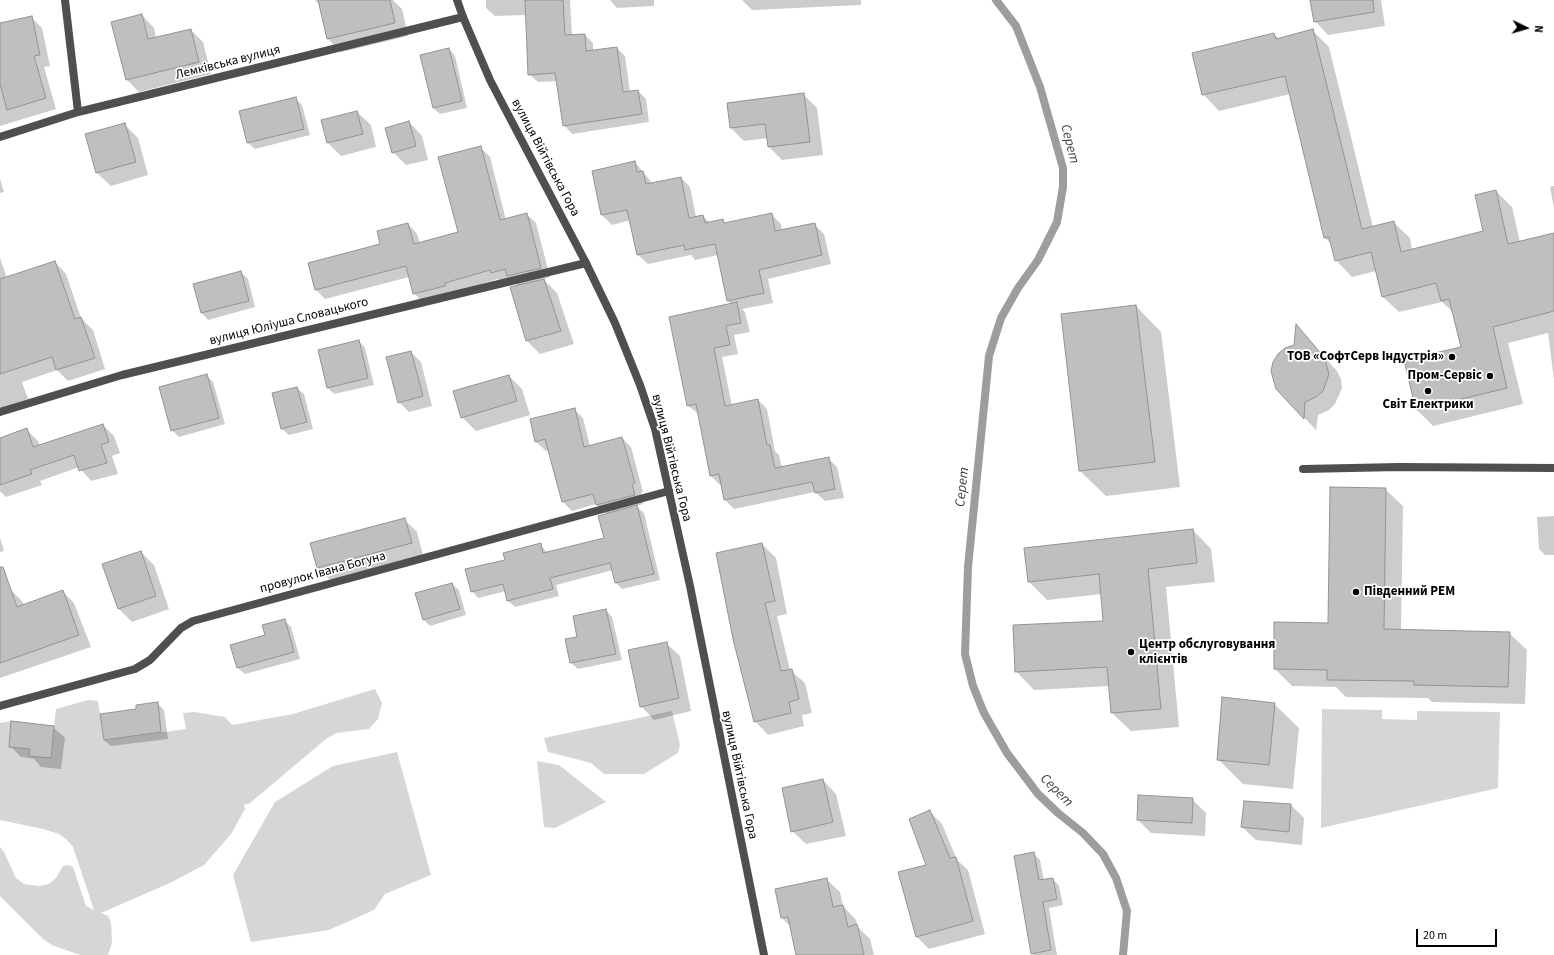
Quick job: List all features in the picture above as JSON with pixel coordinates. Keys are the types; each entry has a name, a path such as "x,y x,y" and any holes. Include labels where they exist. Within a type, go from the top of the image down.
{"street":[{"path":"65,0 78,112"},
{"name":"вулиця Війтівська Гора","path":"457,0 490,80 586,263 615,323 640,385 655,430 669,491 764,955"},
{"name":"Лемківська вулиця","path":"0,137 78,112 463,17"},
{"name":"вулиця Юліуша Словацького","path":"0,412 122,375 586,263"},
{"path":"1303,469 1399,467 1554,468"},
{"name":"провулок Івана Богуна","path":"0,706 135,669 150,660 180,628 193,621 669,491"}],"shaded area":[{"path":"375,689 382,703 378,719 369,729 336,733 326,739 250,803 244,805 245,809 231,834 204,865 170,883 101,913 108,916 111,922 112,943 108,955 80,955 52,945 43,939 0,896 0,847 4,852 16,878 24,884 39,886 49,884 56,878 63,866 68,865 73,867 86,906 94,910 73,847 67,840 59,834 43,829 0,820 0,723 11,721 54,726 56,709 88,700 98,701 104,740 186,729 183,713 195,712 225,717 232,725 293,714"},
{"path":"1322,709 1382,710 1382,719 1417,720 1417,711 1500,712 1498,788 1321,828"},
{"path":"672,711 680,745 678,753 644,774 604,774 591,763 548,752 544,738"},
{"path":"397,752 431,875 385,894 374,910 329,930 251,942 233,875 275,802 333,766"},
{"path":"537,761 559,765 606,802 555,828 544,827"}],"building":[{"path":"318,0 390,0 395,23 327,39"},
{"path":"525,0 563,0 565,35 585,34 586,51 617,47 623,92 638,90 642,114 563,126 555,73 528,75"},
{"path":"1310,0 1373,0 1374,12 1314,22"},
{"path":"142,14 148,39 191,29 199,62 126,80 111,22"},
{"path":"32,16 40,55 34,56 46,98 7,110 0,84 0,23"},
{"path":"1313,29 1362,229 1394,221 1401,252 1483,231 1475,195 1496,190 1508,244 1554,233 1554,311 1493,327 1507,388 1416,410 1404,360 1461,347 1449,299 1441,301 1436,283 1382,297 1371,252 1335,261 1329,237 1324,238 1285,76 1202,95 1192,53 1274,33 1276,39"},
{"path":"449,48 462,101 433,108 420,55"},
{"path":"804,93 810,142 768,147 765,124 730,128 727,103"},
{"path":"296,97 304,129 247,143 239,111"},
{"path":"357,111 363,134 327,143 321,120"},
{"path":"409,121 416,146 392,153 385,128"},
{"path":"125,123 136,162 96,173 85,134"},
{"path":"481,146 500,220 527,213 541,268 507,276 505,269 491,273 490,270 445,283 445,286 413,294 406,266 315,290 308,263 380,244 377,231 408,223 414,244 458,232 438,157"},
{"path":"635,161 637,172 643,171 646,184 681,177 689,218 703,215 705,223 723,219 724,223 772,213 775,231 815,223 822,255 759,270 764,293 727,301 715,244 685,250 684,245 637,255 627,210 601,215 592,171"},
{"path":"55,261 75,319 81,317 95,358 56,370 52,357 0,374 0,279"},
{"path":"241,271 249,301 201,313 193,284"},
{"path":"544,279 561,331 526,341 510,287"},
{"path":"737,302 741,323 726,326 730,345 714,348 725,406 758,399 767,445 770,445 775,468 829,457 835,489 815,493 812,482 724,500 719,474 710,476 696,404 687,406 669,317"},
{"path":"1136,305 1155,462 1079,471 1061,314"},
{"path":"1296,324 1324,357 1329,374 1323,391 1316,397 1305,402 1304,419 1276,389 1271,371 1273,362 1278,354 1285,348 1294,345"},
{"path":"359,340 368,378 327,388 318,350"},
{"path":"411,351 423,396 398,403 386,357"},
{"path":"207,374 219,418 171,431 159,387"},
{"path":"509,375 517,401 461,418 453,391"},
{"path":"297,387 307,422 281,429 272,393"},
{"path":"575,408 584,447 622,437 635,483 632,484 635,495 596,505 593,494 562,502 545,439 535,442 530,419"},
{"path":"103,424 109,442 101,445 107,463 79,471 74,455 30,470 32,474 0,485 0,438 27,428 33,447"},
{"path":"1330,487 1386,488 1384,629 1510,632 1508,687 1414,685 1414,681 1327,680 1327,670 1274,669 1274,622 1328,623"},
{"path":"637,505 654,574 615,583 610,563 550,578 553,589 507,601 503,584 471,592 465,569 505,560 503,553 541,543 543,553 604,538 598,516"},
{"path":"405,518 412,543 317,568 310,543"},
{"path":"1193,529 1197,563 1148,569 1161,709 1111,713 1107,667 1015,672 1013,625 1103,621 1099,574 1028,582 1024,548"},
{"path":"762,543 775,601 765,603 781,671 792,669 799,699 789,702 791,713 754,722 733,639 716,553"},
{"path":"141,551 156,596 118,609 102,564"},
{"path":"0,567 3,567 17,607 63,590 79,635 0,663"},
{"path":"452,583 460,609 423,620 415,593"},
{"path":"606,609 616,654 570,663 565,639 577,637 573,616"},
{"path":"285,619 294,652 237,668 230,645 265,635 262,625"},
{"path":"667,642 679,698 640,707 628,650"},
{"path":"1222,697 1275,703 1269,765 1217,760"},
{"path":"158,702 161,732 104,740 100,714 136,709 136,705"},
{"path":"11,721 54,726 51,758 29,756 30,749 9,747"},
{"path":"823,779 833,822 791,832 782,788"},
{"path":"1138,795 1193,798 1192,823 1137,820"},
{"path":"1244,801 1291,804 1289,832 1241,827"},
{"path":"930,810 950,858 956,857 973,921 916,937 898,872 926,865 909,819"},
{"path":"1034,852 1039,880 1053,878 1057,899 1043,902 1051,950 1031,954 1014,856"},
{"path":"827,878 833,907 843,905 848,927 857,924 864,955 796,955 788,917 781,918 775,889"}],"waterway":[{"name":"Серет","path":"996,0 1016,26 1040,87 1063,168 1063,187 1057,222 1038,260 1018,288 1001,318 989,356 968,567 965,654 973,686 984,713 1007,753 1038,794 1058,813 1083,833 1103,854 1116,878 1127,911 1123,955"}],"place":[{"name":"ТОВ «СофтСерв Індустрія»","path":"1452,357"},
{"name":"Пром-Сервіс","path":"1490,376"},
{"name":"Світ Електрики","path":"1428,391"},
{"name":"Південний РЕМ","path":"1356,592"},
{"name":"Центр обслуговування клієнтів","path":"1131,652"}]}
